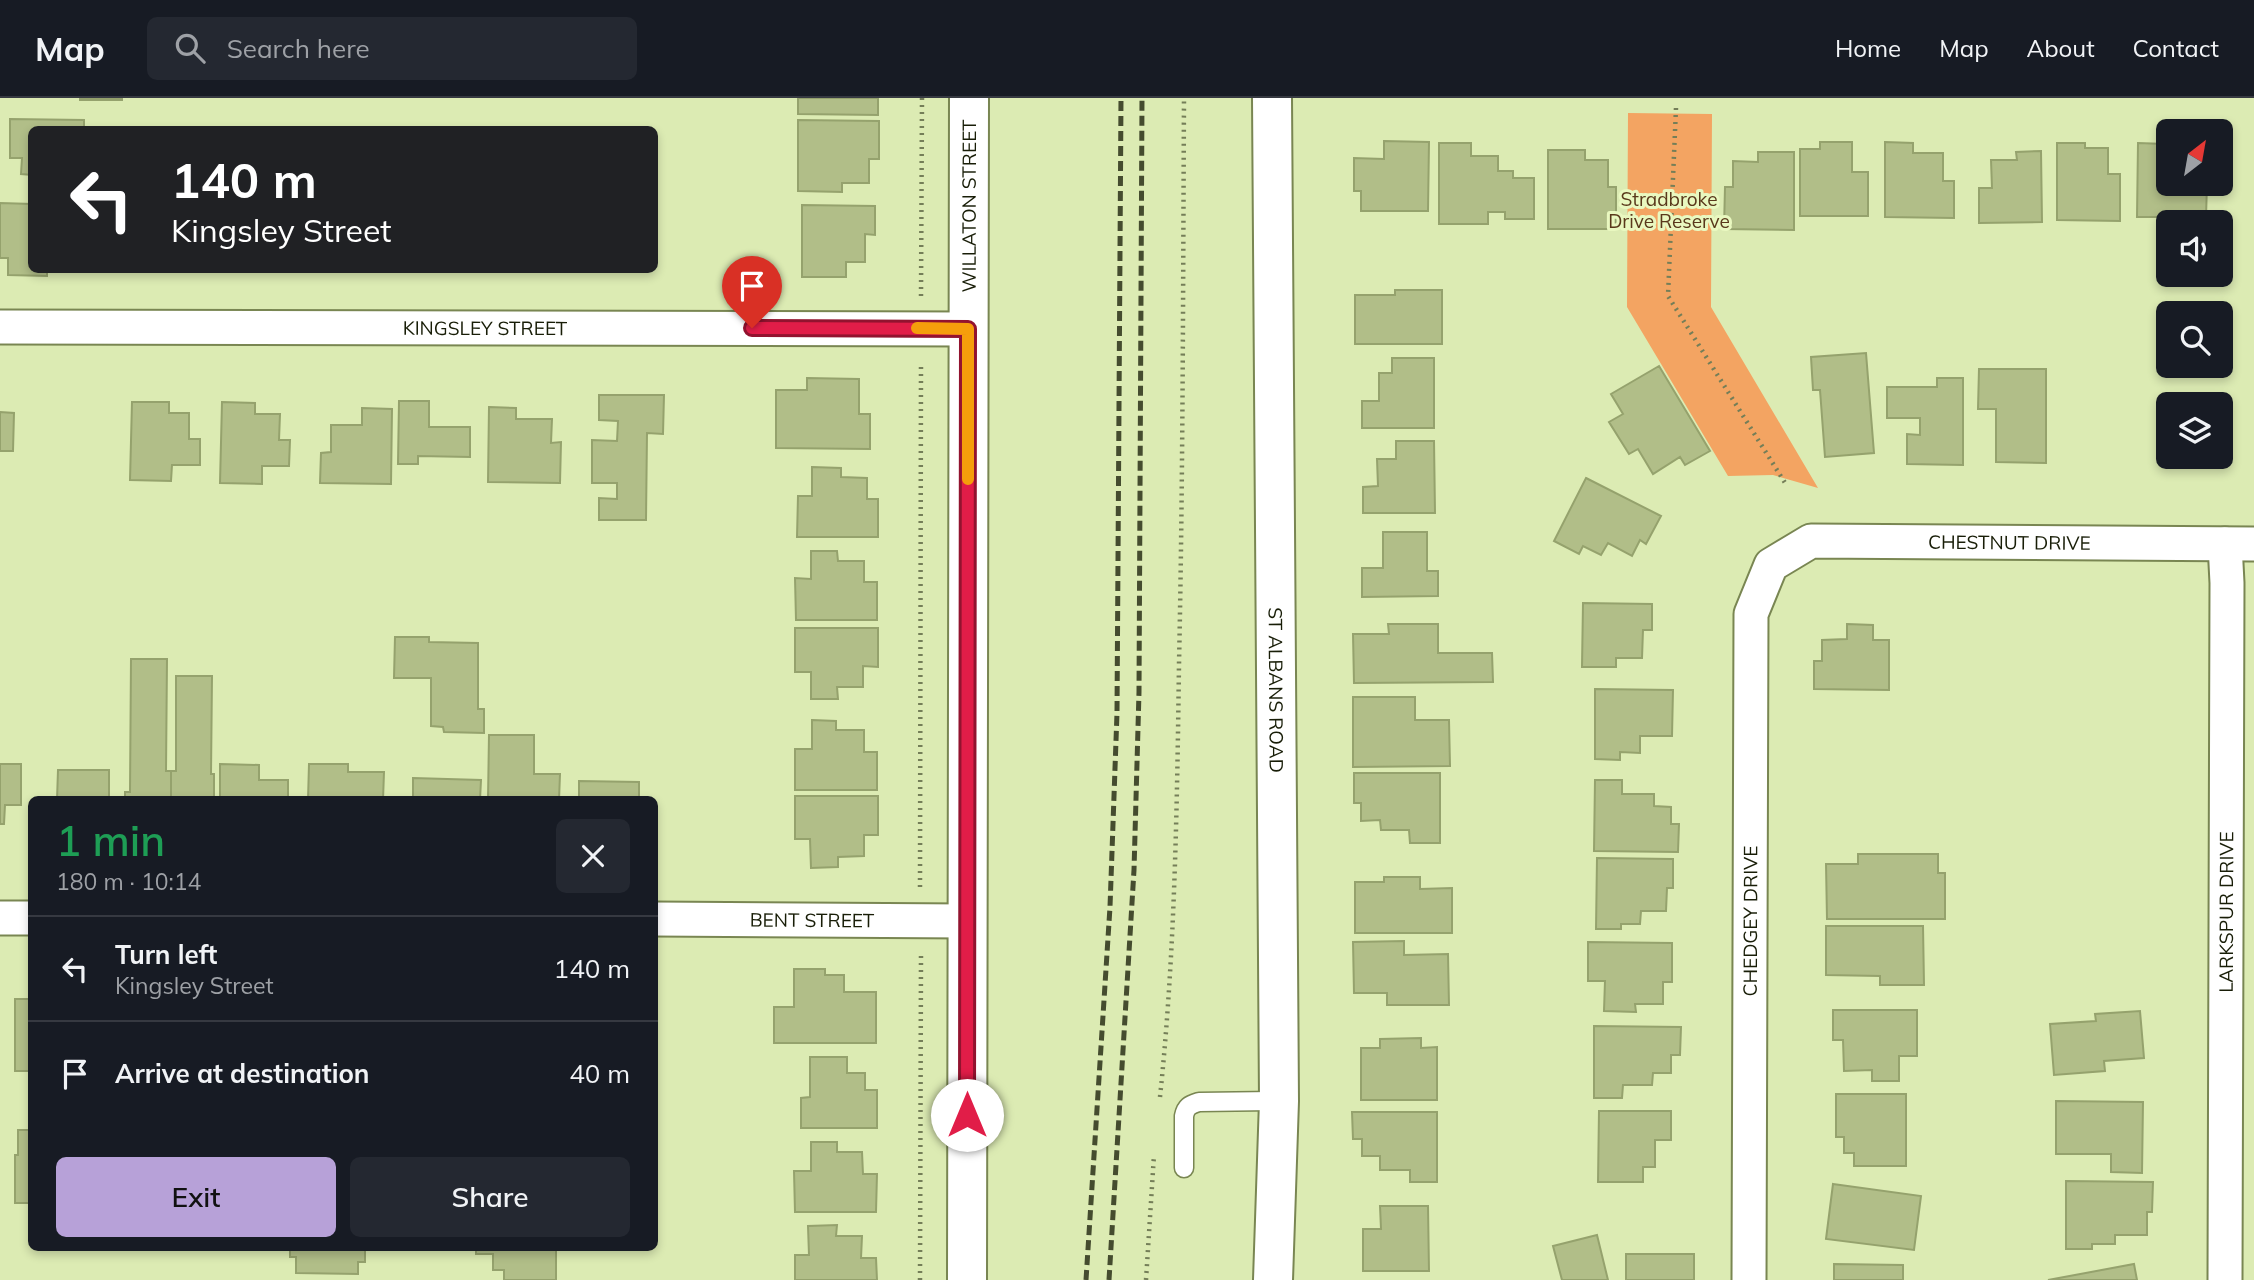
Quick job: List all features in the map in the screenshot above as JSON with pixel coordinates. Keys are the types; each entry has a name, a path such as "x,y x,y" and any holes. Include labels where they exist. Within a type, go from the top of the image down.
{"street":[{"name":"WILLATON STREET","path":"967,1280 969,98"},
{"name":"ST ALBANS ROAD","path":"1272,98 1279,1101 1273,1280"},
{"name":"KINGSLEY STREET","path":"0,327 968,329"},
{"name":"CHESTNUT DRIVE","path":"1771,565 1811,541 2240,544"},
{"name":"LARKSPUR DRIVE","path":"2225,1280 2240,1017 2227,583 2240,544"},
{"name":"CHEDGEY DRIVE","path":"1749,1280 1751,614 1771,565"},
{"path":"0,918 28,918"},
{"name":"BENT STREET","path":"658,919 967,922"}],"lane":[{"path":"1184,1168 1184,1116 1190,1105 1199,1102 1279,1101"}],"path":[{"path":"920,1280 922,920 919,854 919,328 922,98"},
{"path":"1159,1100 1166,1037 1178,747 1183,463 1184,98"},
{"path":"1676,108 1668,296 1787,486"},
{"path":"1146,1280 1154,1150"}],"green space":[{"name":"Stradbroke Drive Reserve","path":"1628,113 1712,114 1711,307 1818,488 1773,475 1728,476 1627,307"}],"building":[{"path":"122,98 122,100 80,100"},
{"path":"798,98 878,98 878,115 798,114"},
{"path":"10,119 84,120 84,126 28,126 28,175 21,174 22,158 10,158"},
{"path":"798,120 879,121 879,159 869,159 869,183 842,183 842,192 798,191"},
{"path":"1384,141 1429,142 1428,211 1361,211 1361,191 1354,191 1354,158 1384,159"},
{"path":"1820,142 1852,142 1852,172 1868,172 1868,216 1800,216 1800,149 1820,149"},
{"path":"1885,142 1913,143 1913,153 1943,153 1943,181 1954,181 1954,218 1885,217"},
{"path":"1439,143 1471,143 1471,156 1498,156 1498,171 1513,171 1513,178 1534,178 1534,219 1505,219 1505,212 1488,212 1488,224 1439,224"},
{"path":"2057,143 2085,143 2085,148 2108,148 2108,174 2120,174 2120,221 2057,220"},
{"path":"2138,143 2156,144 2156,196 2207,196 2206,210 2156,210 2156,217 2137,217"},
{"path":"1548,150 1585,150 1585,160 1608,160 1608,187 1616,187 1616,229 1548,229"},
{"path":"2041,151 2042,222 1979,223 1979,188 1992,188 1991,160 2017,160 2016,152"},
{"path":"1758,152 1794,152 1794,230 1724,229 1725,187 1733,187 1733,161 1758,162"},
{"path":"0,203 28,204 28,273 47,273 47,276 8,275 8,258 0,258"},
{"path":"802,205 875,206 875,235 865,234 865,262 846,262 846,277 802,277"},
{"path":"1395,290 1442,290 1442,344 1355,344 1355,295 1395,295"},
{"path":"1866,353 1874,453 1825,457 1820,390 1813,390 1811,357"},
{"path":"1392,358 1434,358 1434,428 1362,428 1362,401 1379,401 1379,373 1392,373"},
{"path":"1659,366 1710,451 1685,465 1680,457 1653,474 1638,449 1629,454 1609,422 1623,414 1611,394"},
{"path":"1979,369 2046,369 2046,463 1996,462 1996,409 1978,409"},
{"path":"807,378 859,379 859,414 870,414 870,449 776,448 776,390 807,390"},
{"path":"1937,378 1963,378 1963,465 1907,464 1907,434 1920,435 1920,418 1887,418 1887,387 1937,387"},
{"path":"599,395 664,395 663,434 647,433 646,520 599,520 599,498 617,499 617,483 592,483 592,440 617,441 618,421 599,420"},
{"path":"399,401 429,401 429,427 470,427 470,457 418,456 418,464 398,464"},
{"path":"132,402 169,402 169,413 189,413 189,439 200,439 200,465 172,465 171,481 130,480"},
{"path":"222,402 255,403 255,414 280,414 279,440 290,440 289,466 262,466 262,484 220,483"},
{"path":"489,407 516,408 516,419 552,419 551,443 561,442 560,483 488,482"},
{"path":"362,408 392,409 391,484 320,483 321,453 331,452 331,425 362,425"},
{"path":"0,412 14,413 13,451 0,451"},
{"path":"1396,441 1434,441 1435,513 1363,513 1363,487 1378,486 1377,459 1396,459"},
{"path":"812,467 841,468 841,477 867,478 867,499 878,499 878,537 797,537 798,496 812,496"},
{"path":"1586,478 1661,516 1646,544 1640,540 1632,556 1608,543 1601,555 1583,546 1579,554 1554,541"},
{"path":"1383,532 1427,532 1427,571 1438,571 1438,596 1362,597 1362,568 1383,568"},
{"path":"811,551 837,551 838,561 864,561 864,582 877,582 877,620 796,620 795,578 811,579"},
{"path":"1583,603 1652,604 1652,630 1643,630 1642,658 1616,658 1616,667 1582,667"},
{"path":"1388,624 1438,624 1438,653 1492,653 1493,682 1354,683 1353,634 1389,634"},
{"path":"1847,624 1873,625 1873,640 1889,640 1889,690 1814,689 1814,661 1822,661 1822,640 1847,639"},
{"path":"795,628 878,628 878,667 863,666 863,687 837,687 838,699 811,699 811,672 795,672"},
{"path":"395,637 429,637 429,642 478,643 478,709 484,709 484,733 444,732 443,727 431,726 431,678 394,678"},
{"path":"131,659 167,659 166,771 171,771 171,796 125,796 125,792 130,792"},
{"path":"176,676 212,676 211,774 214,774 214,796 171,796 171,771 176,771"},
{"path":"1595,689 1673,690 1672,736 1640,736 1640,753 1620,752 1620,760 1595,759"},
{"path":"1353,697 1415,697 1415,720 1449,720 1450,766 1353,767"},
{"path":"812,720 836,721 836,730 864,730 864,752 877,752 877,790 795,790 795,749 812,749"},
{"path":"489,735 534,735 534,774 560,774 559,796 488,796"},
{"path":"0,764 21,764 21,805 5,805 4,824 0,824"},
{"path":"220,764 259,765 259,780 288,780 288,796 220,796"},
{"path":"309,764 348,764 348,772 384,772 383,796 308,796"},
{"path":"58,770 109,770 109,796 57,796"},
{"path":"1354,773 1440,773 1440,843 1410,843 1409,830 1381,830 1380,820 1361,821 1361,803 1354,803"},
{"path":"413,778 481,780 480,796 413,796"},
{"path":"1595,780 1622,780 1622,794 1654,794 1654,806 1671,807 1671,824 1679,824 1678,852 1594,851"},
{"path":"579,781 639,782 639,796 579,796"},
{"path":"795,796 878,796 878,835 864,835 864,856 838,857 838,867 811,868 810,839 795,839"},
{"path":"1858,854 1938,854 1938,873 1945,873 1945,919 1827,919 1826,864 1858,864"},
{"path":"1597,858 1673,859 1673,888 1667,888 1666,911 1641,911 1640,924 1621,924 1621,929 1596,929"},
{"path":"1384,877 1420,877 1420,889 1452,888 1452,933 1355,933 1355,882 1384,882"},
{"path":"1826,926 1923,926 1924,985 1880,985 1880,976 1826,975"},
{"path":"1404,941 1404,955 1448,954 1449,1005 1387,1005 1387,993 1354,993 1353,942"},
{"path":"1588,942 1672,943 1672,982 1663,982 1663,1004 1635,1004 1636,1012 1604,1011 1605,981 1588,981"},
{"path":"794,969 825,969 825,975 844,975 844,992 876,992 876,1043 774,1043 774,1007 794,1007"},
{"path":"15,999 28,999 28,1071 15,1071"},
{"path":"1833,1010 1917,1010 1917,1056 1899,1056 1899,1081 1872,1081 1872,1070 1844,1071 1843,1040 1833,1040"},
{"path":"2140,1011 2144,1058 2104,1061 2105,1071 2054,1075 2050,1024 2096,1021 2095,1014"},
{"path":"1594,1026 1681,1027 1680,1055 1671,1055 1671,1073 1653,1073 1652,1085 1623,1085 1622,1098 1594,1098"},
{"path":"1421,1038 1421,1048 1437,1047 1437,1100 1361,1100 1361,1048 1380,1048 1380,1039"},
{"path":"810,1057 847,1057 847,1073 865,1073 865,1090 877,1090 877,1128 801,1128 801,1098 810,1097"},
{"path":"1836,1094 1906,1094 1906,1166 1854,1166 1854,1153 1844,1153 1844,1137 1836,1137"},
{"path":"2056,1101 2143,1102 2142,1173 2111,1172 2111,1154 2056,1154"},
{"path":"1599,1111 1671,1111 1671,1140 1655,1140 1655,1167 1643,1167 1643,1182 1598,1182"},
{"path":"1352,1112 1437,1112 1437,1182 1410,1182 1410,1170 1380,1170 1380,1156 1362,1156 1362,1139 1353,1139"},
{"path":"18,1130 28,1130 28,1203 15,1203 15,1155 18,1155"},
{"path":"811,1142 837,1142 837,1152 862,1152 863,1174 877,1174 876,1212 795,1212 794,1171 811,1171"},
{"path":"2066,1181 2153,1182 2152,1212 2147,1212 2147,1235 2115,1235 2115,1244 2092,1244 2092,1249 2066,1249"},
{"path":"1833,1184 1921,1196 1914,1250 1826,1239"},
{"path":"1380,1206 1428,1206 1429,1271 1363,1271 1363,1229 1381,1229"},
{"path":"837,1225 836,1236 862,1236 861,1258 876,1258 877,1280 795,1280 795,1255 809,1255 808,1226"},
{"path":"1597,1235 1608,1280 1562,1280 1553,1246"},
{"path":"290,1251 365,1251 365,1262 358,1262 358,1274 296,1273 296,1257 290,1257"},
{"path":"476,1251 556,1251 556,1280 504,1280 504,1270 493,1270 493,1254 476,1254"},
{"path":"1626,1254 1694,1254 1694,1280 1626,1280"},
{"path":"1834,1264 1903,1265 1903,1280 1834,1280"},
{"path":"2134,1264 2137,1280 2048,1280"}],"railway":[{"path":"1086,1280 1110,907 1117,713 1121,98"},
{"path":"1109,1280 1134,870 1139,692 1142,98"}],"slow traffic":[{"path":"917,328 968,329 968,479"}],"route":[{"path":"752,328 968,329 967,1115"}]}
